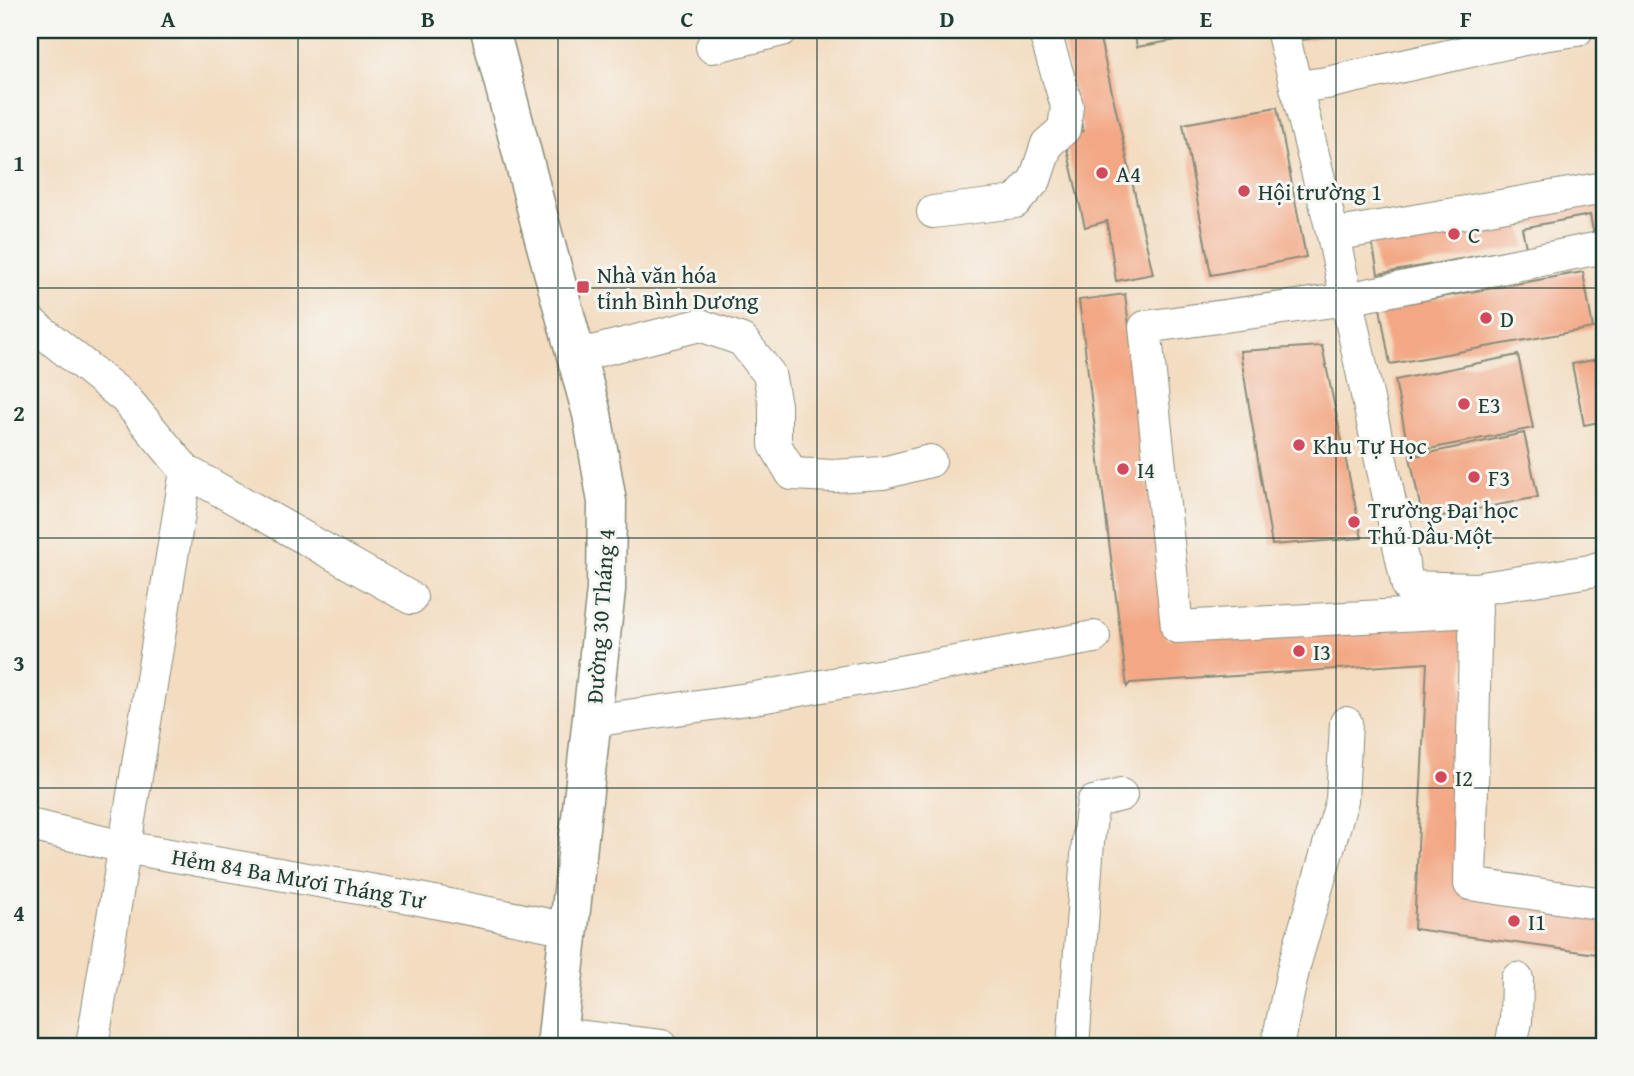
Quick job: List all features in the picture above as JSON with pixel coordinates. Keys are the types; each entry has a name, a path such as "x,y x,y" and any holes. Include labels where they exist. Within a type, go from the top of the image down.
{"main road":[{"name":"Đường 30 Tháng 4","path":"490,30 592,414 607,502 606,590 556,1040"}],"street":[{"path":"712,47 782,30"},
{"path":"933,212 1015,202 1035,180 1047,144 1064,128 1067,106 1044,30"},
{"path":"1282,30 1333,236 1408,587 1476,600"},
{"path":"1296,86 1327,83 1542,35 1577,30"},
{"path":"1333,236 1604,188"},
{"path":"1604,247 1347,299 1144,327 1177,627 1476,600 1604,566"},
{"path":"30,323 125,398 186,471 411,598"},
{"path":"576,356 700,325 742,340 768,374 775,405 775,445 792,474 833,476 883,473 930,461"},
{"path":"92,1046 186,471"},
{"path":"1476,600 1470,884 1604,904"},
{"path":"591,721 755,698 1094,637"},
{"path":"1277,1046 1294,966 1342,800 1346,723"},
{"path":"1073,1046 1093,802 1121,795"},
{"name":"Hẻm 84 Ba Mươi Tháng Tư","path":"30,825 124,847 391,893 569,929"},
{"path":"1511,1046 1516,1021 1517,979"},
{"path":"556,1040 661,1046"}],"building":[{"name":"A4","path":"1060,30 1098,30 1153,274 1116,281 1107,221 1085,227 1064,136 1083,131"},
{"path":"1134,30 1225,30 1225,31 1137,47"},
{"path":"1300,30 1351,30 1351,31 1302,40"},
{"name":"Hội trường 1","path":"1277,107 1306,257 1211,275 1183,124"},
{"name":"C","path":"1604,194 1604,229 1593,231 1590,215 1522,228 1526,247 1378,274 1371,236"},
{"name":"D","path":"1583,272 1593,328 1390,364 1380,308"},
{"path":"1125,294 1167,638 1465,626 1457,890 1604,913 1604,955 1414,929 1427,663 1130,683 1127,687 1079,300"},
{"name":"Khu Tự Học","path":"1322,346 1362,538 1272,545 1240,351"},
{"name":"E3","path":"1518,355 1533,428 1409,453 1395,380"},
{"path":"1604,358 1604,421 1584,425 1572,364"},
{"name":"F3","path":"1524,433 1538,497 1423,520 1410,457"}],"place":[{"name":"A4","path":"1102,173"},
{"name":"Hội trường 1","path":"1244,191"},
{"name":"C","path":"1454,234"},
{"name":"Nhà văn hóa tỉnh Bình Dương","path":"583,287"},
{"name":"D","path":"1486,318"},
{"name":"E3","path":"1464,404"},
{"name":"Khu Tự Học","path":"1299,445"},
{"name":"I4","path":"1123,469"},
{"name":"F3","path":"1474,477"},
{"name":"Trường Đại học Thủ Dầu Một","path":"1354,522"},
{"name":"I3","path":"1299,651"},
{"name":"I2","path":"1441,777"},
{"name":"I1","path":"1514,921"}]}
